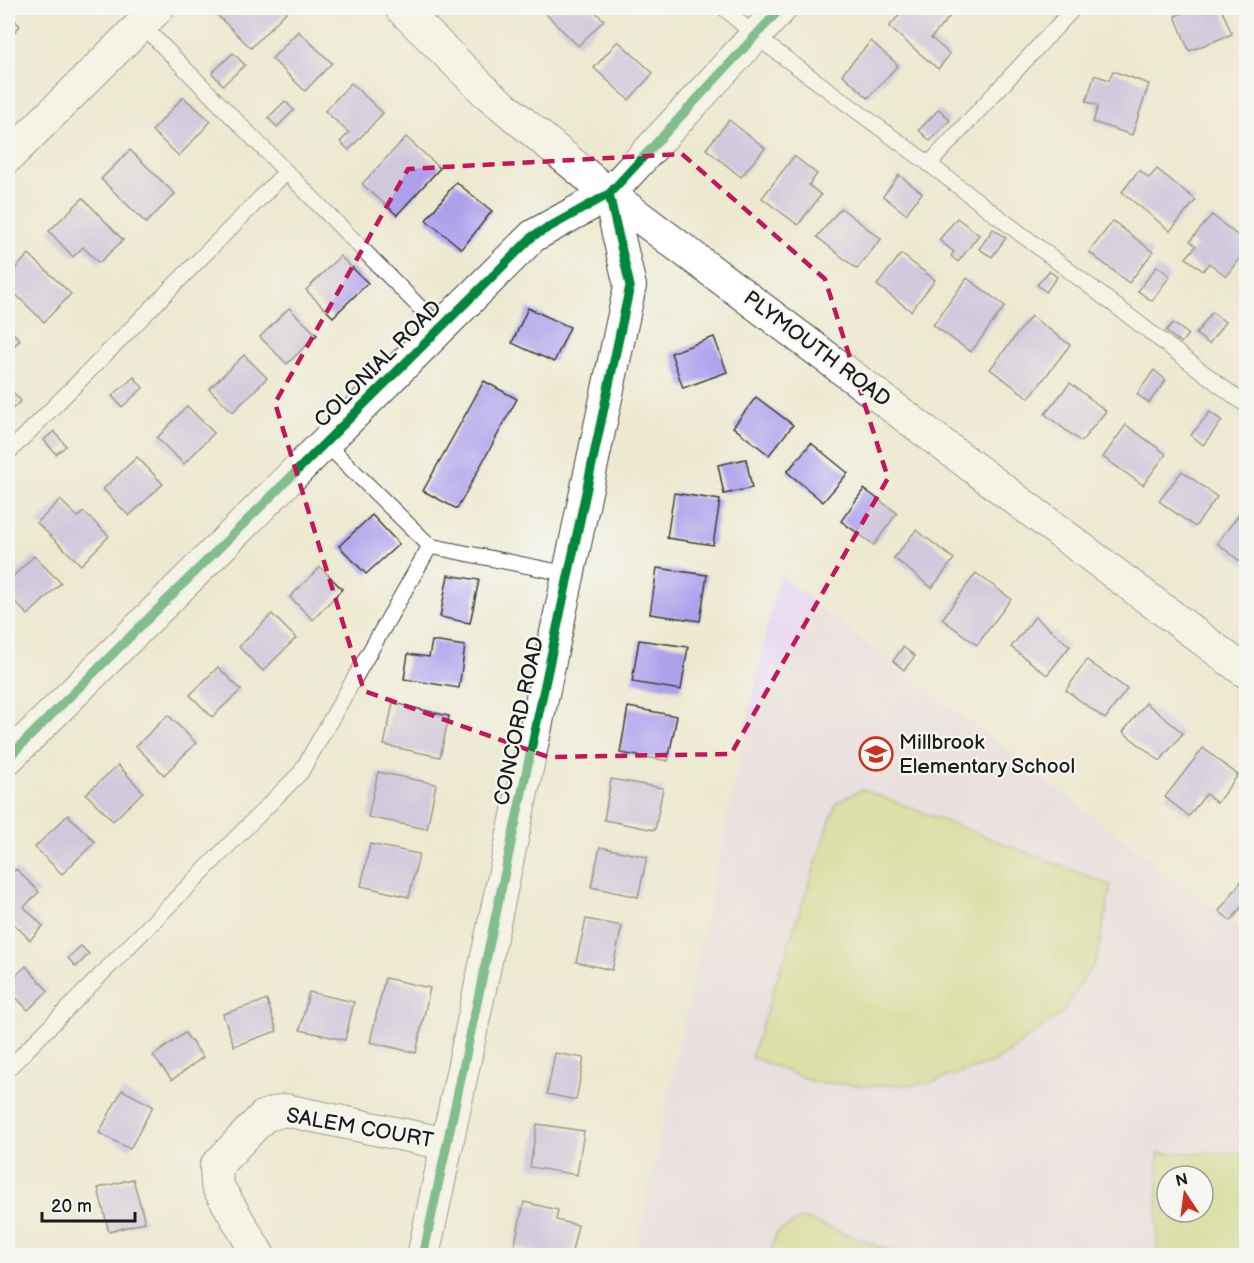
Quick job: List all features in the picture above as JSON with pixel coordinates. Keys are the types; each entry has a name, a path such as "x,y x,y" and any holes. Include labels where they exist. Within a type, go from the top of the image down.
{"street":[{"name":"PLYMOUTH ROAD","path":"401,8 487,93 609,194 1246,672"},
{"name":"COLONIAL ROAD","path":"8,758 533,236 609,194 781,8"},
{"path":"8,157 150,16"},
{"name":"CONCORD ROAD","path":"423,1256 630,286 609,194"},
{"name":"SALEM COURT","path":"259,1256 217,1185 216,1166 264,1116 285,1110 447,1144"}],"lane":[{"path":"724,8 755,36 929,164 1246,405"},
{"path":"929,164 1074,8"},
{"path":"150,16 286,172 440,328"},
{"path":"8,453 286,172"},
{"path":"325,443 430,546 568,574"},
{"path":"8,1070 301,772 430,546"}],"highlighted area":[{"path":"682,154 825,279 888,478 731,754 548,757 364,691 275,403 408,169"}],"shaded area":[{"name":"Millbrook Elementary School","path":"778,575 1246,934 1246,1255 635,1256"}],"green space":[{"path":"862,789 1111,885 1097,959 1061,1014 995,1062 926,1084 866,1086 814,1082 751,1057 836,803"},
{"path":"1158,1153 1246,1153 1246,1254 1157,1254 1157,1224 1215,1224 1215,1164 1158,1164"},
{"path":"803,1218 902,1255 770,1255 776,1233"}],"building":[{"path":"221,8 290,8 251,48 215,13"},
{"path":"552,8 591,8 604,20 578,46 546,14"},
{"path":"905,8 942,8 951,15 931,38 950,54 938,69 889,27"},
{"path":"1195,8 1221,8 1232,34 1189,51 1175,16"},
{"path":"8,13 20,26 8,38"},
{"path":"298,31 332,63 305,91 272,59"},
{"path":"618,41 653,73 629,100 594,68"},
{"path":"871,41 898,65 868,98 842,74"},
{"path":"233,53 245,65 223,85 212,73"},
{"path":"1113,71 1149,84 1132,135 1093,122 1098,106 1086,101 1095,75 1109,80"},
{"path":"351,83 383,113 349,150 340,142 349,133 325,111"},
{"path":"183,97 211,121 179,156 152,131"},
{"path":"285,101 294,110 277,127 268,118"},
{"path":"939,109 950,120 930,141 919,130"},
{"path":"729,120 765,148 741,177 706,149"},
{"path":"406,137 440,168 397,215 362,184"},
{"path":"130,150 175,194 146,223 101,179"},
{"path":"794,156 817,174 809,185 821,195 798,225 762,198"},
{"path":"1157,169 1196,200 1170,231 1122,192 1139,170 1149,178"},
{"path":"899,175 922,193 906,214 883,196"},
{"path":"456,182 492,211 462,249 426,220"},
{"path":"83,198 123,240 99,263 83,247 73,257 49,231"},
{"path":"841,208 881,239 857,269 817,237"},
{"path":"1212,215 1246,242 1246,250 1226,276 1209,263 1203,271 1186,258 1196,246 1190,241"},
{"path":"957,218 979,235 958,262 951,256 954,252 939,240"},
{"path":"1113,221 1153,252 1129,283 1089,252"},
{"path":"993,229 1006,238 992,257 979,249"},
{"path":"29,254 71,294 44,322 8,287 8,276"},
{"path":"901,254 935,280 911,311 877,285"},
{"path":"340,256 368,283 333,317 306,290"},
{"path":"1157,266 1170,276 1152,301 1138,291"},
{"path":"1049,271 1057,277 1046,292 1037,285"},
{"path":"967,278 1005,306 971,352 933,325"},
{"path":"289,308 317,335 287,364 260,337"},
{"path":"528,308 570,327 554,362 512,343"},
{"path":"1212,312 1225,322 1209,344 1196,334"},
{"path":"1031,316 1070,345 1029,398 990,369"},
{"path":"1173,323 1188,334 1181,343 1166,331"},
{"path":"8,328 20,340 8,352"},
{"path":"714,337 727,372 683,388 671,353"},
{"path":"244,355 267,378 233,412 209,389"},
{"path":"1154,370 1166,380 1149,403 1137,394"},
{"path":"134,377 143,388 122,407 112,396"},
{"path":"484,381 517,399 457,509 423,491"},
{"path":"1070,383 1106,411 1081,442 1045,414"},
{"path":"11,390 21,401 11,410 8,406 8,393"},
{"path":"756,397 793,425 769,455 733,427"},
{"path":"187,406 214,433 184,464 157,438"},
{"path":"1210,412 1222,421 1203,445 1191,435"},
{"path":"1126,425 1166,454 1143,485 1103,457"},
{"path":"54,431 66,446 56,454 44,440"},
{"path":"811,443 848,473 823,502 787,472"},
{"path":"137,457 163,484 129,516 103,489"},
{"path":"746,459 752,488 724,494 718,465"},
{"path":"1182,471 1217,497 1195,527 1159,501"},
{"path":"864,489 897,513 874,545 841,521"},
{"path":"674,493 720,500 713,545 667,538"},
{"path":"60,500 78,517 84,512 109,536 81,565 37,523"},
{"path":"1246,506 1246,566 1217,543"},
{"path":"372,515 399,544 366,574 339,546"},
{"path":"916,530 954,559 932,588 894,558"},
{"path":"34,556 61,583 28,615 8,595 8,581"},
{"path":"320,567 342,589 313,620 290,597"},
{"path":"657,568 707,575 700,621 650,614"},
{"path":"976,573 1011,599 977,645 942,619"},
{"path":"448,575 479,580 470,623 440,617"},
{"path":"272,614 296,638 263,671 239,647"},
{"path":"1035,617 1070,646 1047,675 1011,647"},
{"path":"639,640 688,647 681,690 632,682"},
{"path":"432,641 465,646 459,688 404,679 408,654 429,657"},
{"path":"903,647 915,656 904,670 893,661"},
{"path":"1087,660 1127,689 1105,719 1066,690"},
{"path":"218,667 241,690 212,717 190,695"},
{"path":"393,703 449,716 440,757 384,745"},
{"path":"1146,703 1183,733 1160,761 1123,732"},
{"path":"628,707 677,716 668,761 620,753"},
{"path":"168,715 196,743 164,775 136,746"},
{"path":"1203,748 1238,775 1217,803 1206,794 1189,816 1165,797"},
{"path":"118,765 143,792 113,821 86,794"},
{"path":"378,772 436,784 427,829 368,817"},
{"path":"611,779 663,788 655,830 604,820"},
{"path":"68,815 95,842 62,874 35,847"},
{"path":"370,844 419,854 409,897 361,886"},
{"path":"600,847 647,857 638,897 591,887"},
{"path":"16,869 39,892 24,907 43,926 30,940 8,918 8,877"},
{"path":"1246,875 1246,901 1231,921 1219,911"},
{"path":"586,919 622,926 612,970 576,962"},
{"path":"81,946 89,954 76,967 68,958"},
{"path":"26,966 48,991 28,1010 8,989 8,983"},
{"path":"385,978 430,988 416,1053 370,1042"},
{"path":"309,992 354,1002 345,1040 300,1030"},
{"path":"267,1000 277,1031 234,1046 223,1014"},
{"path":"185,1033 203,1057 172,1080 153,1056"},
{"path":"555,1053 584,1058 576,1100 547,1094"},
{"path":"122,1090 153,1106 130,1149 99,1133"},
{"path":"537,1124 584,1131 577,1175 530,1167"},
{"path":"133,1179 145,1222 109,1232 98,1188"},
{"path":"524,1202 558,1210 556,1220 578,1225 571,1256 554,1256 514,1247"}],"cycle path":[{"path":"8,758 533,236 609,194 781,8"},
{"path":"423,1256 630,286 609,194"}],"place":[{"name":"Millbrook Elementary School","path":"876,754"}]}
